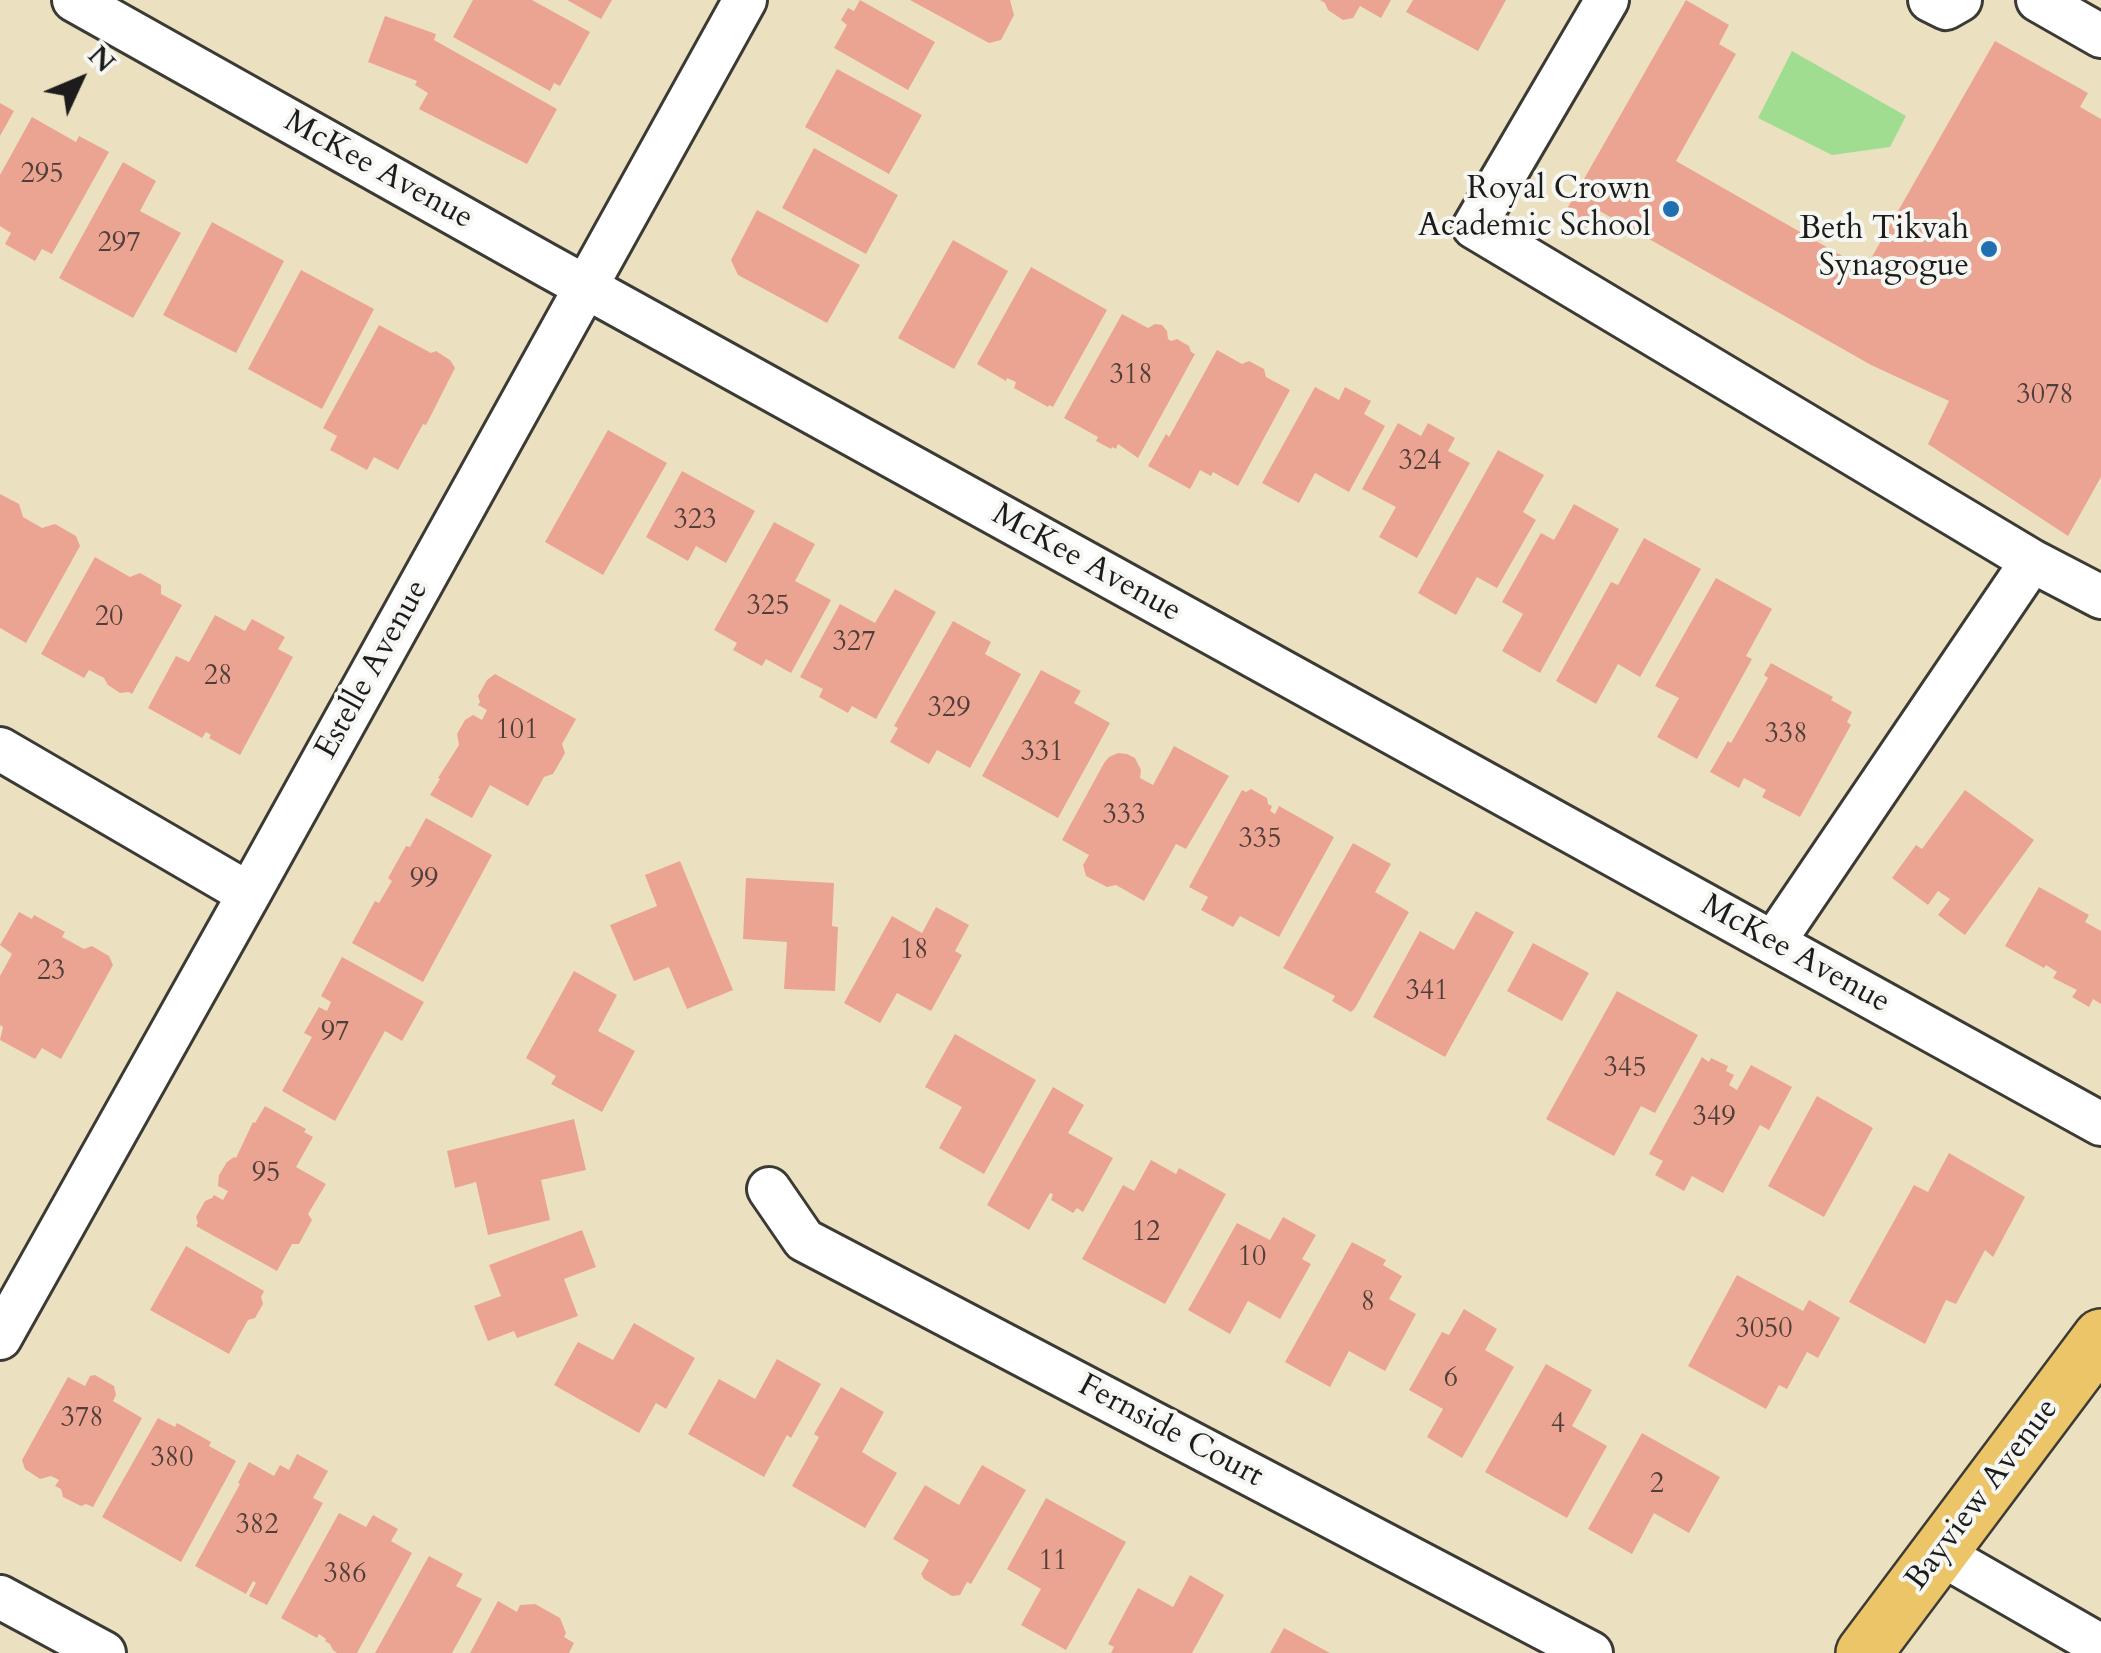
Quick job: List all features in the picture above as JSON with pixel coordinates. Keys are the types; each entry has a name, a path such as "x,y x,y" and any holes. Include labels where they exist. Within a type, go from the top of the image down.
{"main road":[{"name":"Bayview Avenue","path":"1864,1653 2101,1336"}],"street":[{"name":"McKee Avenue","path":"74,0 585,287 2101,1124"},
{"name":"Estelle Avenue","path":"0,1338 745,0"},
{"path":"1607,0 1474,227 2101,598"},
{"path":"1930,0 1946,8 1960,0"},
{"path":"2038,0 2101,36"},
{"path":"1773,943 2032,560"},
{"path":"0,749 249,894"},
{"name":"Fernside Court","path":"769,1189 804,1240 1591,1653"},
{"path":"1939,1553 2101,1646"},
{"path":"0,1596 104,1653"}],"green space":[{"path":"1792,51 1906,116 1890,147 1832,155 1758,118"}],"building":[{"path":"473,0 532,0 590,32 560,86 554,83 550,91 453,37"},
{"path":"567,0 612,0 601,19"},
{"path":"860,0 935,42 908,90 834,48 847,25 841,20 848,8 854,11"},
{"path":"910,0 1010,0 1014,15 1001,40 989,43"},
{"path":"1320,0 1391,0 1381,18 1360,6 1353,18 1343,20"},
{"path":"1413,0 1506,0 1478,51 1406,12"},
{"name":"Beth Tikvah Synagogue","path":"1686,0 1729,25 1719,44 1736,54 1676,161 1865,269 1995,41 2088,93 2080,107 2101,119 2101,477 2068,536 1928,444 1949,401 1871,365 1598,210 1587,228 1564,214"},
{"path":"385,16 436,34 434,40 557,109 527,164 419,109 428,93 415,85 417,81 368,62"},
{"path":"837,69 922,115 889,174 805,127"},
{"path":"0,103 14,111 0,136"},
{"path":"32,117 76,142 79,136 109,152 52,254 42,249 35,261 5,244 11,233 0,226 0,175"},
{"path":"814,148 898,195 866,254 782,208"},
{"path":"123,162 156,181 140,211 181,233 133,318 59,278"},
{"path":"757,210 860,265 827,323 738,275 731,260"},
{"path":"212,222 284,261 236,353 163,315"},
{"path":"953,240 1008,271 954,369 898,338"},
{"path":"1031,267 1107,310 1053,407 1014,388 1016,382 1007,378 1006,381 977,364"},
{"path":"301,270 374,309 322,409 248,369"},
{"path":"1122,314 1148,328 1162,325 1168,339 1177,339 1195,354 1138,458 1118,444 1111,449 1096,441 1098,437 1064,418"},
{"path":"379,325 431,353 436,351 455,368 398,470 374,457 367,470 330,450 337,436 323,428"},
{"path":"1217,350 1242,364 1249,361 1264,369 1266,377 1290,390 1238,486 1213,472 1211,476 1200,470 1190,489 1148,466 1166,434 1169,437"},
{"path":"1315,387 1339,400 1345,387 1371,401 1364,414 1385,426 1349,492 1315,473 1299,503 1262,483"},
{"path":"1398,423 1421,436 1428,423 1455,438 1448,451 1470,463 1417,558 1379,537 1396,507 1362,489"},
{"path":"608,430 667,463 603,575 545,542"},
{"path":"1498,450 1544,475 1523,512 1536,520 1497,588 1477,577 1456,615 1418,593"},
{"path":"682,471 755,511 726,563 696,546 688,561 646,537"},
{"path":"0,494 19,504 23,517 42,528 55,524 76,536 80,546 26,643 0,628"},
{"path":"1574,504 1619,529 1540,673 1502,651 1523,614 1502,602 1541,533 1554,540"},
{"path":"774,522 815,544 795,581 831,600 791,673 766,659 762,666 733,650 737,643 714,630"},
{"path":"1644,538 1701,569 1640,677 1618,664 1596,704 1556,681 1611,582 1618,585"},
{"path":"95,557 130,577 140,573 161,585 161,594 182,605 132,694 120,693 89,670 84,678 41,654"},
{"path":"1716,578 1772,609 1746,656 1752,659 1697,759 1657,737 1679,698 1655,686"},
{"path":"895,589 936,612 876,719 852,706 848,713 819,697 823,689 800,677 840,604 875,623"},
{"path":"215,615 245,631 252,619 285,637 278,649 293,657 240,755 209,738 211,735 206,732 202,738 148,708 176,656 189,662"},
{"path":"953,621 991,642 985,654 1021,674 970,768 937,750 929,764 890,742 898,728 894,726"},
{"path":"1771,663 1852,712 1847,722 1851,725 1800,817 1762,797 1766,790 1744,778 1739,788 1710,772 1768,678 1764,675"},
{"path":"1041,670 1081,691 1074,703 1110,723 1058,818 982,776"},
{"path":"495,674 576,719 562,744 565,753 553,774 544,777 528,806 490,785 472,818 430,795 459,745 457,734 465,720 473,715 482,720 487,710 478,705 478,696"},
{"path":"1174,746 1229,776 1186,849 1176,844 1144,901 1116,885 1107,887 1086,876 1083,865 1089,855 1062,840 1109,757 1118,753 1135,758 1140,778 1153,785"},
{"path":"1251,789 1267,798 1272,806 1270,811 1275,814 1279,806 1334,837 1279,937 1240,916 1233,927 1201,910 1208,897 1189,887 1242,790"},
{"path":"1965,790 2034,840 1965,935 1938,915 1950,899 1938,891 1928,905 1892,878 1916,845 1922,849"},
{"path":"426,818 492,855 423,982 352,943"},
{"path":"1353,843 1391,864 1375,892 1409,912 1351,1012 1332,1001 1335,996 1283,968"},
{"path":"680,861 733,990 687,1009 669,967 634,981 610,925 657,906 645,875"},
{"path":"746,878 834,883 832,926 838,927 835,991 784,989 787,942 743,939"},
{"path":"2039,887 2089,915 2085,922 2101,931 2101,1004 2093,999 2089,1007 2072,997 2077,990 2053,978 2057,972 2005,946"},
{"path":"936,907 969,925 955,951 962,955 931,1011 897,993 880,1023 844,1003 892,916 922,933"},
{"path":"1476,911 1514,932 1445,1057 1373,1017 1420,931 1454,950"},
{"path":"19,912 32,919 34,915 65,932 62,937 84,949 92,946 109,956 113,965 61,1059 42,1048 35,1059 0,1040 0,976 12,954 0,945"},
{"path":"1533,943 1589,973 1562,1021 1507,991"},
{"path":"342,957 424,1002 402,1041 385,1031 335,1121 282,1091 312,1037 304,1033 319,1007 327,1011 331,1002 321,996"},
{"path":"574,971 617,995 598,1031 635,1051 602,1112 551,1084 556,1076 526,1058"},
{"path":"1617,991 1698,1035 1655,1113 1641,1106 1614,1156 1546,1119"},
{"path":"955,1034 1036,1080 984,1174 939,1148 962,1107 925,1087"},
{"path":"1702,1057 1728,1066 1726,1071 1734,1075 1729,1085 1737,1090 1751,1065 1792,1087 1769,1130 1760,1125 1723,1193 1692,1176 1684,1191 1655,1175 1663,1161 1649,1154"},
{"path":"1053,1087 1084,1105 1068,1133 1113,1158 1083,1212 1077,1208 1073,1213 1051,1200 1050,1193 1029,1230 987,1205"},
{"path":"1817,1096 1873,1128 1824,1217 1768,1186"},
{"path":"265,1106 313,1137 296,1167 326,1184 308,1214 312,1220 299,1244 292,1244 277,1271 196,1226 196,1217 205,1201 214,1195 223,1200 228,1191 218,1186 219,1175 227,1162 236,1158"},
{"path":"574,1119 586,1170 541,1180 550,1220 488,1235 476,1182 455,1188 447,1151"},
{"path":"1949,1153 2025,1197 1993,1257 1985,1250 1956,1304 1946,1300 1925,1344 1849,1302 1914,1185 1928,1192"},
{"path":"1151,1160 1176,1174 1179,1168 1226,1194 1165,1304 1082,1259 1123,1185 1134,1191"},
{"path":"1283,1217 1316,1235 1302,1259 1311,1264 1280,1319 1248,1301 1230,1334 1188,1310 1237,1223 1270,1240"},
{"path":"582,1230 596,1267 564,1279 578,1316 517,1338 514,1331 488,1341 474,1306 501,1296 489,1265"},
{"path":"1352,1242 1386,1260 1383,1265 1402,1276 1389,1299 1416,1314 1385,1371 1349,1351 1330,1387 1285,1362"},
{"path":"186,1246 264,1291 263,1304 255,1318 248,1320 229,1354 150,1310"},
{"path":"1737,1275 1803,1311 1809,1300 1840,1318 1818,1358 1807,1352 1787,1389 1779,1385 1766,1409 1688,1366"},
{"path":"1464,1309 1497,1329 1485,1350 1514,1367 1462,1458 1427,1437 1443,1409 1409,1390 1442,1332 1449,1335"},
{"path":"634,1323 695,1358 666,1409 656,1403 639,1433 554,1385 578,1342 613,1360"},
{"path":"777,1359 821,1384 764,1477 688,1434 719,1379 755,1399"},
{"path":"1546,1364 1592,1390 1572,1426 1607,1446 1567,1518 1485,1472"},
{"path":"90,1376 114,1386 113,1401 142,1418 93,1507 63,1497 61,1489 55,1486 59,1480 51,1476 40,1479 25,1469 22,1460 68,1377 85,1386"},
{"path":"841,1387 884,1412 862,1452 897,1473 865,1528 792,1486 819,1437 814,1434"},
{"path":"158,1418 175,1427 177,1423 236,1461 181,1562 102,1517"},
{"path":"1642,1433 1720,1477 1689,1533 1654,1513 1632,1554 1588,1529"},
{"path":"297,1454 328,1471 313,1498 323,1503 267,1605 249,1596 256,1583 253,1581 246,1594 195,1566 249,1462 274,1476 280,1465 289,1470"},
{"path":"982,1465 1026,1490 971,1584 967,1582 960,1595 952,1596 924,1579 921,1574 929,1560 893,1539 925,1485 959,1505"},
{"path":"1046,1498 1126,1542 1066,1650 1021,1625 1041,1589 1007,1569"},
{"path":"339,1513 366,1527 373,1515 398,1529 391,1541 412,1553 357,1653 337,1653 319,1634 317,1638 281,1618"},
{"path":"429,1556 463,1574 456,1586 482,1599 452,1653 375,1653"},
{"path":"1190,1575 1224,1595 1192,1653 1111,1653 1114,1647 1108,1644 1138,1588 1173,1607"},
{"path":"498,1601 517,1612 520,1605 535,1604 560,1618 564,1637 574,1643 569,1653 470,1653"},
{"path":"1284,1628 1330,1653 1270,1653"}],"place":[{"name":"Royal Crown Academic School","path":"1671,209"},
{"name":"Beth Tikvah Synagogue","path":"1989,249"}]}
